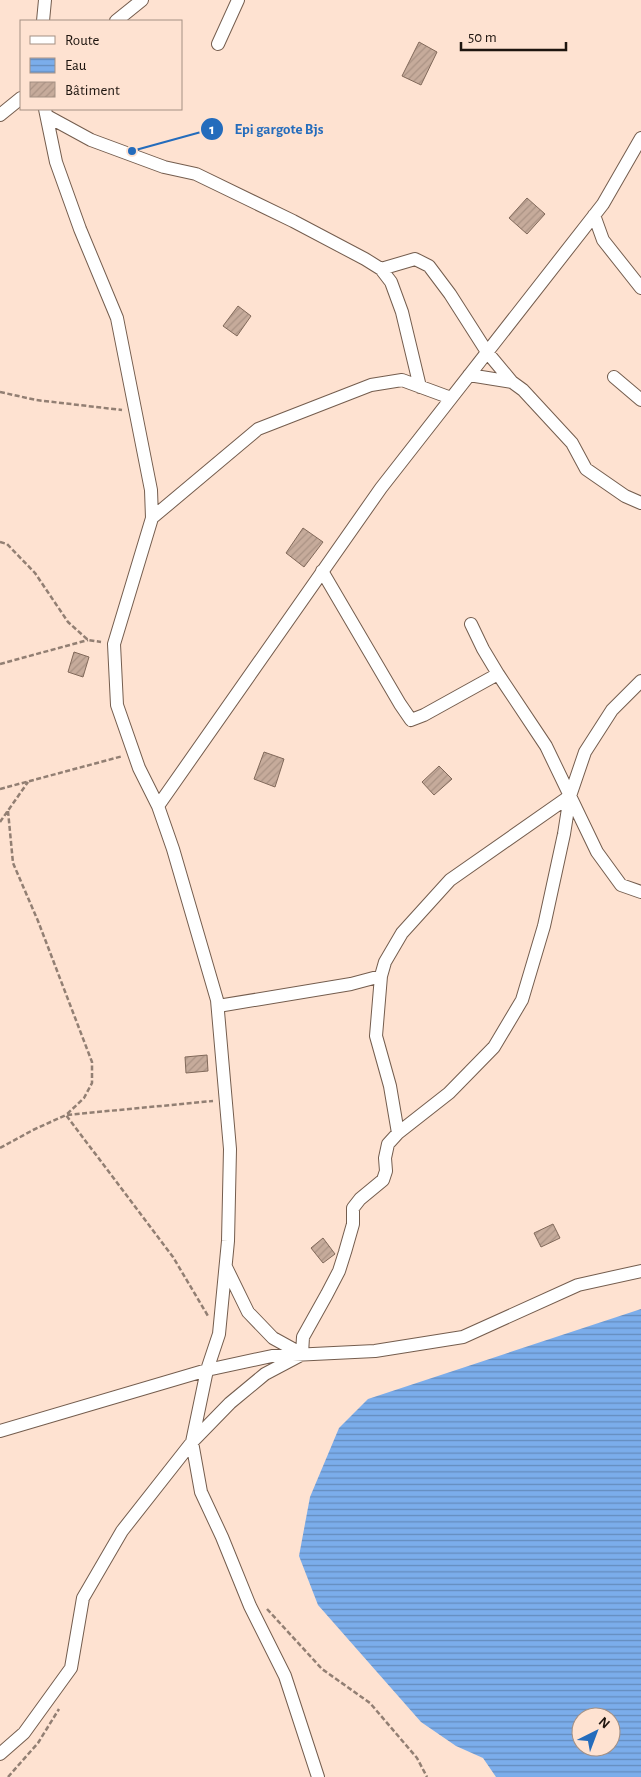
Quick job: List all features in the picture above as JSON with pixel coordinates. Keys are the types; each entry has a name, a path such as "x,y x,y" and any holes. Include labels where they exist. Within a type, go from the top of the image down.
{"street":[{"path":"43,20 44,0"},
{"path":"117,20 142,0"},
{"path":"218,44 238,0"},
{"path":"0,115 20,99"},
{"path":"46,113 90,140 164,167 196,174 293,221 381,269 391,282 402,312 420,387"},
{"path":"46,113 56,162 80,229 117,318 151,490 152,518 114,644 116,705 139,768 158,806 173,849 218,1006 230,1149 226,1266 218,1334 207,1370 192,1442 201,1492 222,1537 250,1606 285,1676 318,1777"},
{"path":"158,806 381,488 603,204 641,138"},
{"path":"594,215 603,240 641,288"},
{"path":"381,269 415,259 429,266 450,294 487,352 512,382 523,390 572,443 586,469 624,496 641,503"},
{"path":"469,375 512,382"},
{"path":"614,377 641,400"},
{"path":"152,518 258,430 372,385 402,380 451,398"},
{"path":"322,570 411,720 424,715 498,674"},
{"path":"471,624 498,674 546,746 597,852 621,885 641,892"},
{"path":"302,1354 302,1337 327,1294 342,1261 353,1224 353,1208 360,1199 383,1180 386,1170 385,1158 388,1144 449,1093 494,1047 522,1000 544,926 564,834 570,796 585,752 612,710 641,681"},
{"path":"398,1134 390,1086 376,1036 381,976 385,962 402,933 450,880 570,796"},
{"path":"218,1006 351,984 381,976"},
{"path":"226,1266 248,1312 273,1338 302,1354"},
{"path":"0,1431 207,1370 272,1356 375,1351 463,1337 578,1285 641,1271"},
{"path":"0,1754 24,1732 72,1668 83,1598 122,1530 192,1442 230,1403 265,1374 302,1354"}],"path":[{"path":"0,392 36,400 136,412"},
{"path":"0,542 7,544 36,573 68,622 88,640"},
{"path":"0,664 88,640 114,644"},
{"path":"0,789 134,753"},
{"path":"0,822 29,780"},
{"path":"0,1148 66,1115 84,1098 92,1083 92,1062 38,921 13,863 8,811"},
{"path":"66,1115 227,1100"},
{"path":"66,1115 173,1257 218,1334"},
{"path":"264,1607 322,1669 370,1702 417,1758 427,1777"}],"water":[{"path":"641,1309 641,1777 496,1777 483,1758 456,1746 421,1722 318,1605 299,1556 310,1497 339,1428 368,1399"}],"building":[{"path":"419,42 437,52 421,85 402,76"},
{"path":"527,198 545,214 527,234 509,218"},
{"path":"238,306 251,316 237,336 223,326"},
{"path":"303,528 323,542 304,567 286,553"},
{"path":"74,652 89,657 83,677 68,672"},
{"path":"264,752 284,759 275,787 254,779"},
{"path":"439,766 452,779 434,795 422,782"},
{"path":"207,1055 208,1071 186,1073 185,1057"},
{"path":"553,1224 560,1238 541,1247 534,1233"},
{"path":"323,1238 335,1254 323,1263 311,1248"}],"place":[{"name":"Epi gargote Bjs","path":"132,151"}]}
